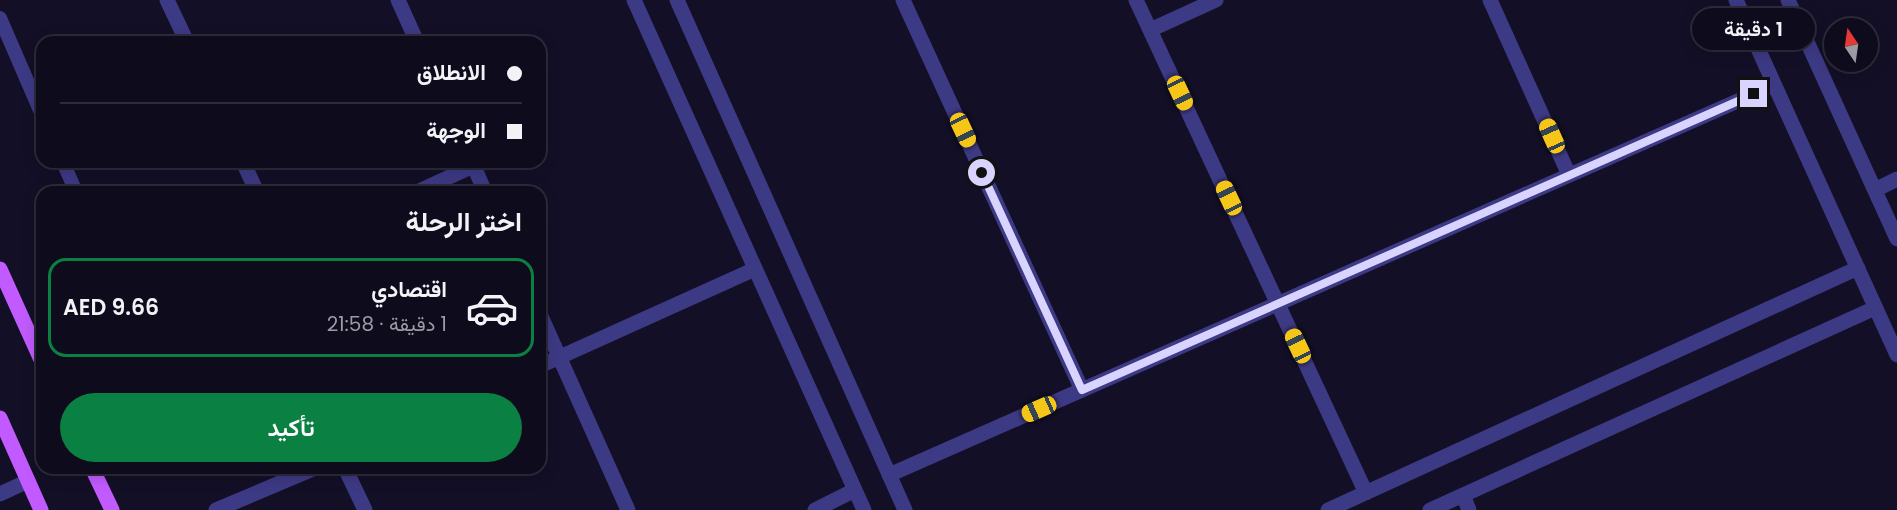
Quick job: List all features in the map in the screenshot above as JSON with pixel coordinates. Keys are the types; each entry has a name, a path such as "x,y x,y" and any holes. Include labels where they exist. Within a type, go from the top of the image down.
{"main road":[{"path":"0,269 36,349"},
{"path":"0,418 41,510"},
{"path":"95,474 112,510"}],"street":[{"path":"167,0 184,36"},
{"path":"398,0 414,36"},
{"path":"634,0 864,510"},
{"path":"676,0 905,510"},
{"path":"903,0 1082,390"},
{"path":"1136,0 1366,493"},
{"path":"1150,30 1216,0"},
{"path":"1490,0 1569,175"},
{"path":"1736,0 1897,356"},
{"path":"1788,0 1897,239"},
{"path":"889,475 1774,85"},
{"path":"246,168 254,186"},
{"path":"429,186 464,168"},
{"path":"474,168 482,186"},
{"path":"1875,190 1897,179"},
{"path":"1328,510 1858,268"},
{"path":"546,363 755,269"},
{"path":"1430,510 1875,308"},
{"path":"546,327 628,510"},
{"path":"216,510 301,474"},
{"path":"348,474 365,510"},
{"path":"0,494 28,481"},
{"path":"815,510 855,490"},
{"path":"1463,495 1469,510"}],"lane":[{"path":"0,18 36,101"},
{"path":"66,168 73,186"}],"route":[{"path":"982,173 1082,390 1754,94"}]}
